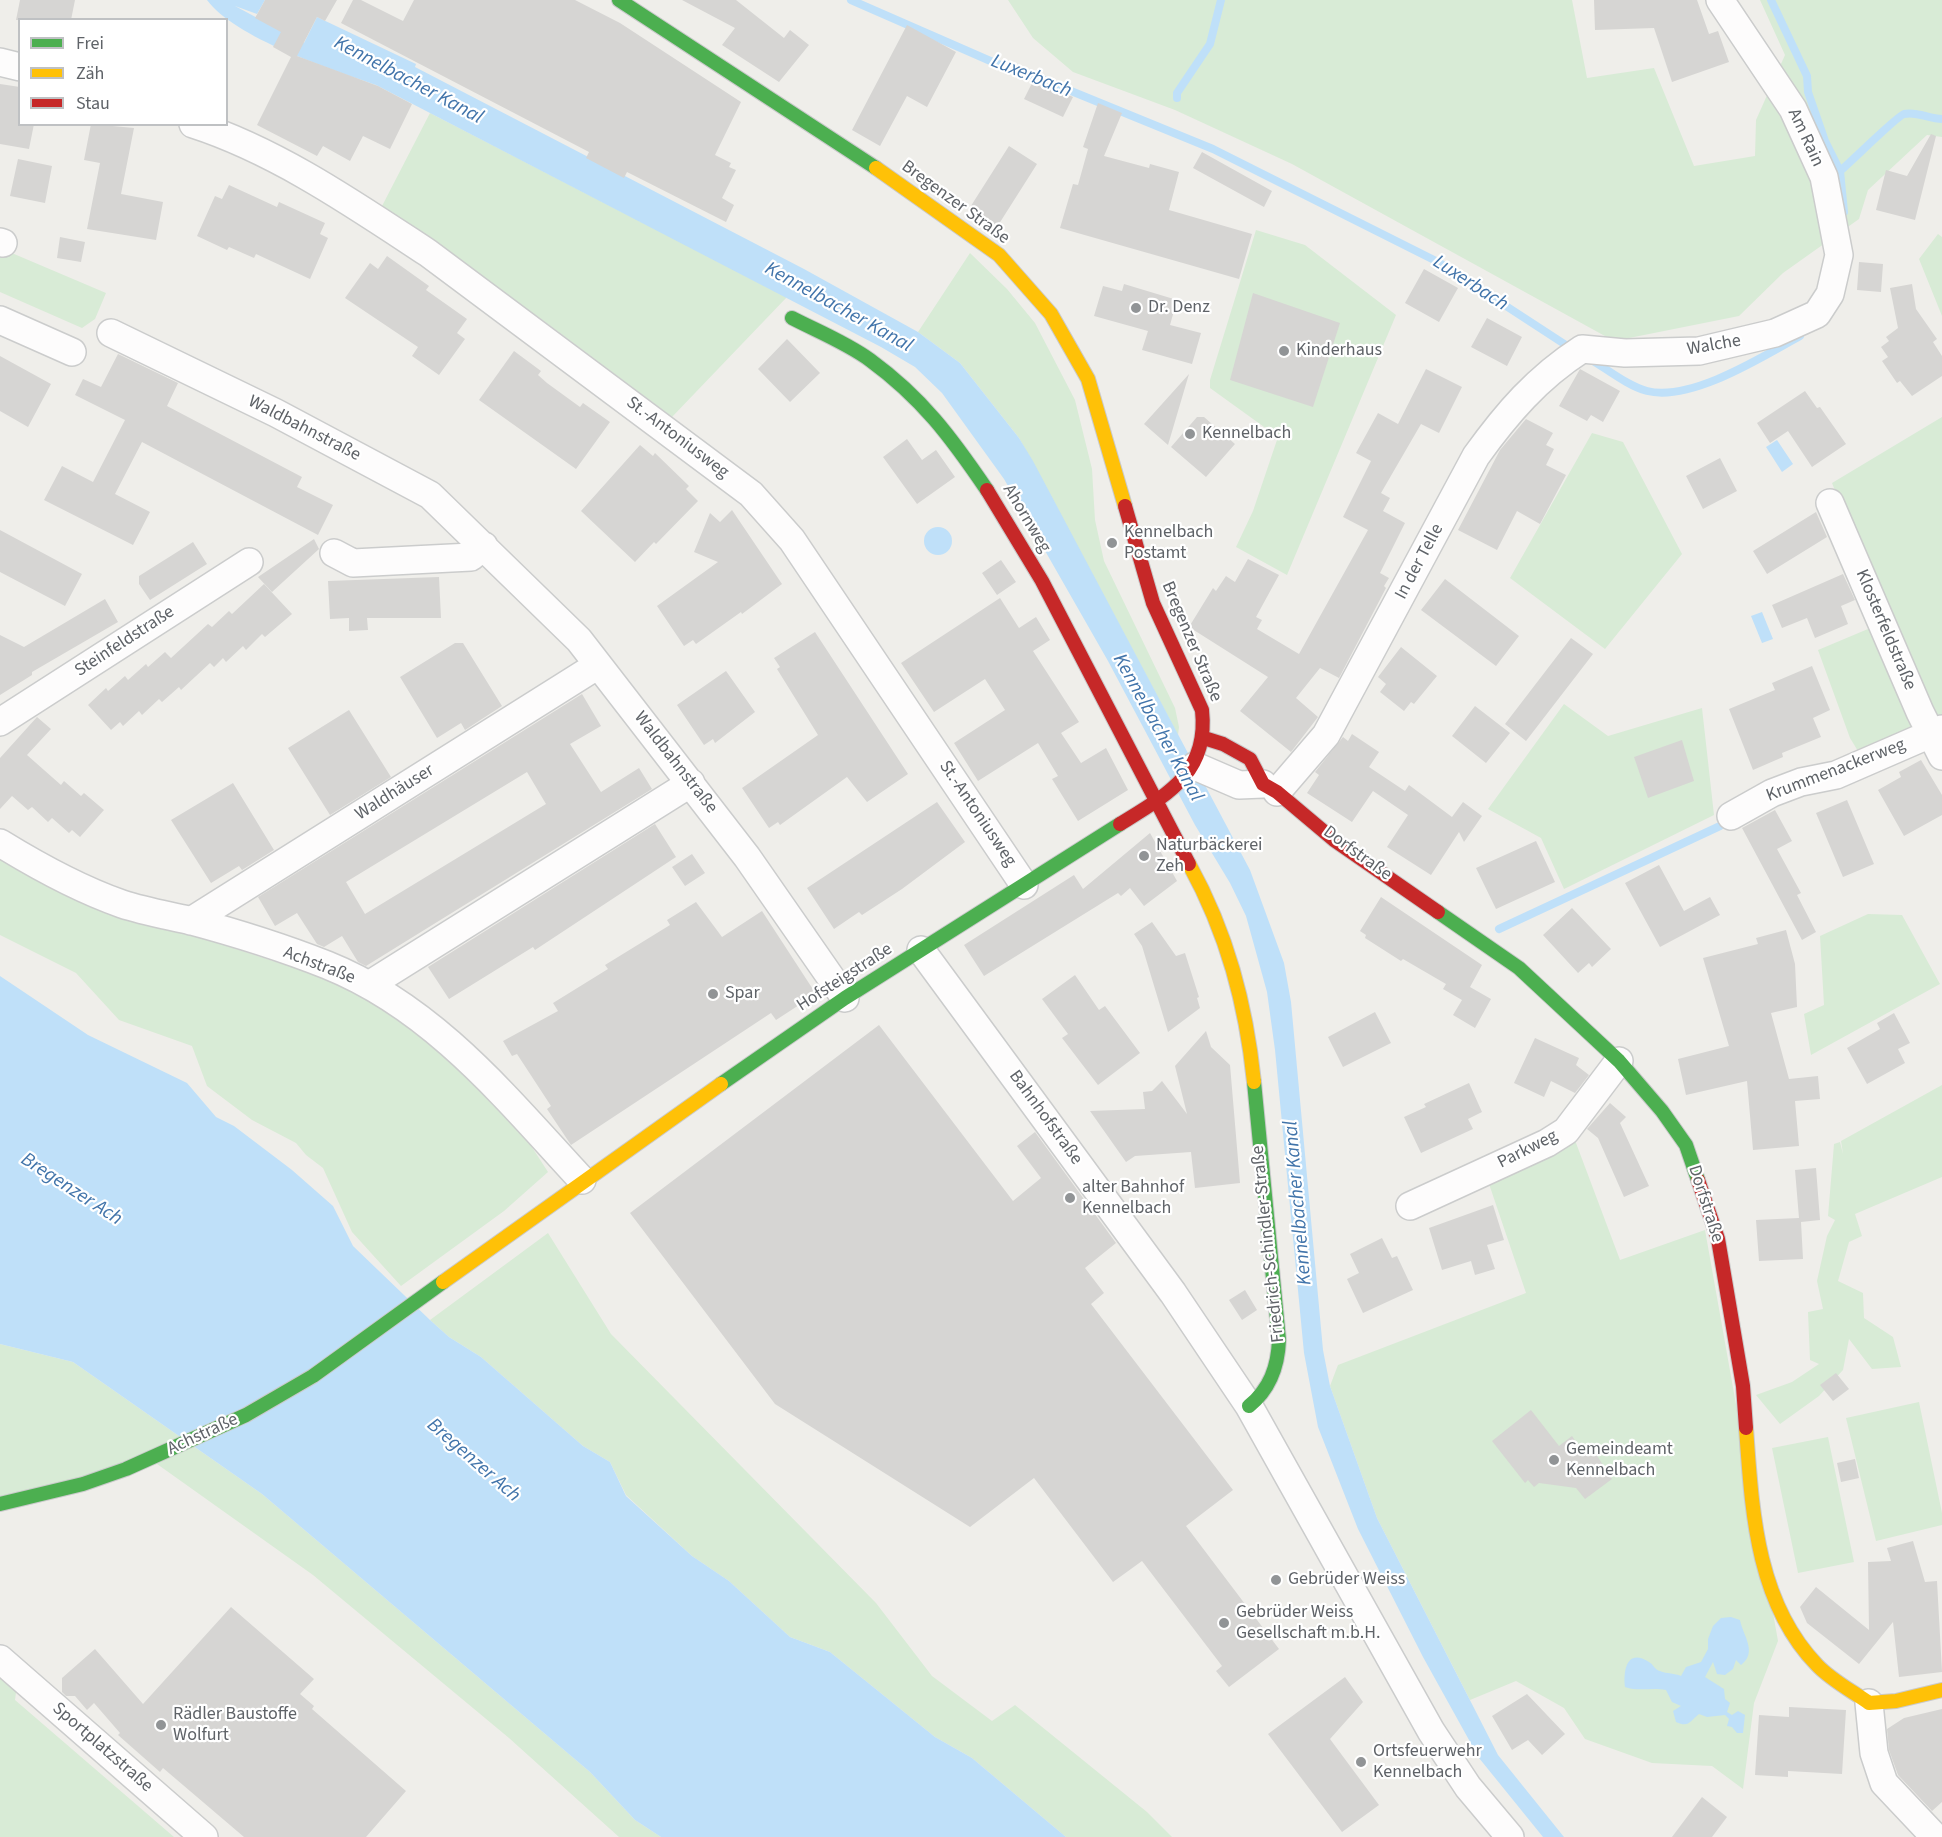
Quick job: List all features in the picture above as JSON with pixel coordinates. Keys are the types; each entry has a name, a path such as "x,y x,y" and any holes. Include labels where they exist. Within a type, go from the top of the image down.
{"street":[{"name":"Bregenzer Straße","path":"619,0 898,182 999,255 1051,314 1088,379 1143,574 1153,603 1202,710 1200,750"},
{"name":"Am Rain","path":"1720,0 1793,109 1824,177 1839,255 1830,294"},
{"path":"0,62 18,66"},
{"name":"St.-Antoniusweg","path":"204,129 322,186 428,254 751,494 775,517 799,549 1024,885"},
{"name":"Walche","path":"1572,356 1709,349 1785,329 1817,314 1830,294"},
{"name":"Ahornweg","path":"792,318 868,358 905,388 938,420 987,489 1042,581 1155,802"},
{"path":"0,320 72,352"},
{"name":"Waldbahnstraße","path":"111,333 276,413 430,495 579,640 747,857 845,998"},
{"name":"In der Telle","path":"1270,788 1326,735 1476,456 1505,415 1534,385 1572,356"},
{"name":"Klosterfeldstraße","path":"1830,503 1938,740"},
{"path":"334,553 353,563 471,557 484,546"},
{"name":"Steinfeldstraße","path":"0,722 249,562"},
{"name":"Waldhäuser","path":"191,921 598,665"},
{"name":"Krummenackerweg","path":"1731,816 1772,793 1801,782 1836,775 1938,740"},
{"path":"1200,750 1239,785 1270,788"},
{"name":"Hofsteigstraße","path":"502,1238 845,998 1155,802 1200,750"},
{"path":"369,985 691,783"},
{"name":"Dorfstraße","path":"1270,788 1334,840 1519,968 1619,1060 1662,1111 1686,1145 1718,1239 1743,1386 1751,1499 1767,1583 1792,1634 1818,1666 1869,1703"},
{"name":"Friedrich-Schindler-Straße","path":"1155,802 1204,891 1228,948 1241,992 1251,1053 1280,1340 1279,1362 1274,1376 1257,1400 1249,1406"},
{"name":"Achstraße","path":"0,843 51,874 123,904 191,921 327,965 369,985 414,1012 479,1067 582,1180"},
{"name":"Bahnhofstraße","path":"921,950 1173,1293 1249,1406"},
{"name":"Parkweg","path":"1410,1206 1547,1143 1566,1131 1619,1060"},
{"name":"Achstraße","path":"0,1504 83,1484 126,1469 246,1415 313,1376 502,1238"},
{"path":"1249,1406 1431,1731 1468,1786 1510,1837"},
{"name":"Sportplatzstraße","path":"0,1659 204,1837"},
{"path":"1935,1837 1884,1782 1874,1753 1869,1703 1896,1701 1942,1690"}],"green space":[{"path":"1008,0 1572,0 1587,78 1654,68 1694,166 1755,156 1756,120 1785,55 1760,0 1942,0 1942,137 1927,135 1868,190 1859,219 1783,273 1739,316 1614,341 1292,164 1175,110 1073,72 1033,38"},
{"path":"430,113 787,297 672,417 541,319 381,208"},
{"path":"1256,230 1305,245 1396,315 1287,575 1236,547 1253,511 1278,437 1210,388 1210,380"},
{"path":"1938,234 1942,237 1942,316 1919,259"},
{"path":"0,248 106,293 95,319 82,328 0,292"},
{"path":"970,253 1007,289 1035,323 1075,400 1092,469 1095,520 1104,561 1175,708 1179,727 1178,735 1019,438 960,363 918,332"},
{"path":"1942,417 1942,723 1861,756 1850,738 1818,650 1887,621 1832,483"},
{"path":"1592,433 1623,442 1682,554 1605,649 1510,578"},
{"path":"1564,704 1608,736 1702,708 1714,815 1564,889 1541,838 1488,809"},
{"path":"0,856 54,890 341,983 387,1003 467,1071 517,1124 548,1172 504,1211 401,1286 352,1232 323,1168 306,1155 296,1143 252,1120 207,1086 192,1046 119,1020 76,973 0,935"},
{"path":"1868,914 1902,915 1940,984 1811,1055 1804,1014 1824,1005 1820,936"},
{"path":"1942,1085 1942,1177 1855,1214 1862,1236 1849,1242 1838,1281 1863,1293 1864,1318 1893,1337 1901,1367 1872,1369 1849,1339 1843,1370 1819,1396 1780,1424 1756,1395 1792,1382 1819,1364 1810,1360 1808,1312 1823,1309 1817,1281 1827,1236 1835,1220 1828,1216 1834,1144 1840,1142 1843,1154 1841,1141"},
{"path":"1573,1135 1620,1260 1705,1230 1778,1641 1754,1703 1743,1789 1712,1766 1652,1763 1585,1739 1564,1708 1516,1681 1470,1700 1377,1518 1330,1386 1338,1365 1526,1293 1487,1178"},
{"path":"548,1233 611,1334 876,1603 932,1676 992,1721 1015,1705 1147,1812 1172,1837 1066,1837 972,1758 935,1737 830,1652 790,1637 729,1581 692,1556 626,1495 610,1462 583,1446 481,1357 449,1337 430,1320"},
{"path":"0,1344 73,1362 262,1494 590,1772 635,1820 661,1837 619,1837 509,1738 313,1575 157,1464 0,1496"},
{"path":"1919,1402 1942,1513 1942,1525 1876,1541 1846,1418"},
{"path":"1828,1437 1854,1562 1798,1573 1772,1448"},
{"path":"0,1671 17,1685 15,1700 174,1837 0,1837"}],"water":[{"name":"Kennelbacher Kanal","path":"207,0 265,0 257,14 235,6 304,43 317,17 416,64 415,67 804,269 918,332 960,363 1019,438 1250,870 1284,963 1291,1002 1323,1350 1330,1386 1377,1518 1498,1755 1564,1837 1543,1837 1479,1758 1423,1657 1358,1529 1318,1427 1304,1353 1275,1050 1267,992 1246,916 1108,661 1004,479 942,393 915,367 881,347 376,85 285,51 239,27 220,14"},
{"path":"1777,440 1793,464 1782,472 1766,447"},
{"path":"938,527 948,531 952,541 948,551 938,555 928,551 924,541 928,531"},
{"path":"1762,612 1773,639 1762,643 1751,616"},
{"name":"Bregenzer Ach","path":"0,976 88,1035 187,1083 216,1117 234,1126 292,1170 333,1206 353,1246 430,1320 449,1337 481,1357 583,1446 610,1462 626,1496 692,1556 729,1581 790,1637 830,1652 935,1737 972,1758 1066,1837 661,1837 635,1820 590,1772 262,1494 73,1362 0,1344"},
{"path":"1731,1617 1740,1620 1749,1649 1746,1660 1741,1665 1736,1660 1733,1669 1725,1675 1717,1674 1713,1662 1705,1677 1724,1689 1725,1699 1730,1703 1727,1712 1732,1715 1738,1711 1745,1715 1743,1733 1737,1733 1732,1727 1727,1726 1729,1719 1725,1715 1707,1717 1699,1714 1687,1724 1680,1724 1676,1722 1673,1711 1681,1706 1672,1702 1666,1690 1625,1687 1626,1668 1631,1659 1636,1658 1642,1658 1658,1670 1681,1676 1686,1667 1701,1662 1708,1649 1708,1639 1713,1626 1721,1618"}],"building":[{"path":"20,0 75,0 71,18 18,18 16,20"},
{"path":"265,0 337,0 325,21 317,17 297,56 378,86 412,104 390,149 363,136 350,161 323,146 317,156 257,125 291,57 273,47 281,32 255,18"},
{"path":"353,0 361,0 403,21 414,0 575,0 620,23 741,102 715,155 731,163 729,167 736,170 722,198 734,205 726,222 627,172 624,178 586,158 589,152 341,23"},
{"path":"682,0 736,0 784,38 790,30 809,45 779,82 722,45 735,28"},
{"path":"1594,0 1697,0 1709,34 1718,31 1729,62 1672,82 1654,28 1595,30"},
{"path":"907,25 956,52 927,107 907,96 880,146 852,130"},
{"path":"1034,79 1073,97 1063,117 1024,99"},
{"path":"0,84 18,87 18,126 34,126 29,149 0,144"},
{"path":"1098,103 1122,113 1104,156 1149,168 1150,164 1179,172 1169,210 1252,234 1239,279 1060,228 1073,184 1078,185 1088,149 1083,147"},
{"path":"91,126 134,128 121,194 163,202 156,240 87,229 100,163 84,160"},
{"path":"1931,134 1936,136 1915,220 1876,210 1886,170 1907,176"},
{"path":"1009,146 1037,164 997,227 969,209"},
{"path":"1202,152 1272,191 1264,207 1193,168"},
{"path":"18,159 52,166 45,203 10,196"},
{"path":"229,185 277,207 279,202 325,223 320,234 328,238 310,279 256,254 254,258 229,247 227,250 197,236 215,196 222,199"},
{"path":"60,237 85,242 81,262 57,258"},
{"path":"387,256 429,286 426,290 467,319 457,333 465,339 439,375 412,356 418,347 345,298 370,263 378,269"},
{"path":"1859,262 1883,264 1881,292 1857,290"},
{"path":"1424,269 1458,288 1439,322 1405,303"},
{"name":"Dr. Denz","path":"1124,284 1177,300 1170,325 1201,333 1192,364 1142,350 1148,331 1094,316 1103,286 1122,291"},
{"path":"1912,284 1916,309 1937,339 1933,342 1942,356 1942,376 1912,396 1900,381 1897,383 1882,361 1888,357 1881,347 1889,341 1886,337 1898,328 1890,288"},
{"name":"Kinderhaus","path":"1253,293 1340,323 1313,407 1230,380"},
{"path":"1487,318 1522,337 1507,366 1471,347"},
{"path":"787,339 820,373 790,402 758,369"},
{"path":"514,351 541,371 538,375 547,383 580,407 583,403 610,422 576,469 479,400"},
{"path":"118,354 178,383 167,406 302,477 297,487 333,505 318,535 142,442 115,494 150,512 133,545 44,500 62,466 93,482 125,420 75,395 83,379 101,387"},
{"path":"0,356 51,384 28,427 0,411"},
{"path":"1426,369 1462,387 1439,433 1421,424 1381,493 1390,498 1383,511 1405,523 1380,573 1389,578 1384,586 1386,588 1339,678 1320,668 1296,698 1318,717 1291,752 1240,711 1268,677 1189,627 1213,588 1216,591 1226,576 1235,582 1248,559 1279,575 1256,617 1262,620 1257,629 1299,654 1368,530 1343,517 1371,461 1356,453 1378,413 1398,424"},
{"path":"1580,369 1620,391 1603,422 1591,415 1587,421 1559,406"},
{"path":"1189,374 1168,445 1144,424"},
{"path":"1805,391 1817,408 1820,407 1846,444 1812,467 1788,431 1770,443 1757,423"},
{"path":"1197,417 1204,417 1235,444 1206,477 1171,447"},
{"path":"1526,419 1553,433 1546,445 1554,449 1546,465 1566,475 1540,524 1517,511 1497,550 1458,530 1500,450"},
{"path":"907,439 922,460 936,450 955,477 917,504 883,457"},
{"path":"640,445 653,456 655,453 689,486 686,489 698,501 635,562 581,511"},
{"path":"1720,458 1737,491 1703,509 1686,476"},
{"path":"732,510 782,584 696,644 693,640 684,646 657,606 718,562 694,552 710,513 720,522"},
{"path":"1816,512 1827,537 1767,574 1753,551"},
{"path":"0,530 82,574 65,606 0,572"},
{"path":"314,539 319,549 272,592 258,577"},
{"path":"193,542 207,564 150,600 139,584 139,576"},
{"path":"1001,560 1016,582 997,595 982,573"},
{"path":"1843,574 1855,600 1841,606 1848,624 1815,638 1807,618 1782,628 1772,605"},
{"path":"439,577 441,618 367,618 368,630 349,631 349,618 330,619 328,581"},
{"path":"1445,579 1519,636 1496,666 1421,610"},
{"path":"264,584 292,614 265,637 262,634 246,650 243,646 226,662 223,658 214,667 210,663 181,690 179,687 162,702 159,699 142,715 139,711 123,726 120,722 111,730 88,705 106,688 108,691 125,676 128,680 146,664 148,667 165,652 171,658 208,624 212,627 229,611 232,614"},
{"path":"1000,598 1019,628 1036,617 1050,640 1033,651 1079,722 1061,733 1081,763 1106,748 1128,790 1078,821 1052,779 1058,776 1038,743 978,781 954,743 1005,710 985,679 934,712 901,663"},
{"path":"105,599 118,622 32,672 32,675 0,695 0,635 24,647"},
{"path":"815,632 908,774 867,802 847,777 780,825 778,822 769,828 742,788 818,735 777,669 780,667 774,658"},
{"path":"1571,638 1593,654 1526,741 1505,724"},
{"path":"455,643 463,643 502,706 465,730 461,723 437,738 400,677"},
{"path":"1401,647 1437,676 1414,704 1411,702 1404,711 1380,692 1386,684 1378,677"},
{"path":"1812,666 1830,710 1813,718 1821,737 1782,753 1783,757 1753,770 1729,709 1775,690 1772,683"},
{"path":"726,671 755,712 715,743 713,739 704,745 677,705"},
{"path":"582,694 601,726 570,744 601,792 639,768 652,789 366,966 358,962 342,936 324,947 317,944 297,913 275,926 258,897","holes":["527,772 546,804 365,914 346,882"]},
{"path":"1475,706 1510,733 1486,763 1452,736"},
{"path":"349,710 391,777 330,815 288,748"},
{"path":"37,717 51,729 27,755 61,785 64,781 81,796 84,793 104,810 80,837 72,830 69,833 52,818 48,822 32,807 28,810 12,796 0,809 0,758"},
{"path":"1352,734 1379,752 1369,767 1405,791 1409,785 1452,817 1463,802 1482,816 1464,842 1459,832 1431,875 1387,847 1408,815 1373,791 1352,822 1307,793 1319,775 1315,772 1343,737 1348,741"},
{"path":"1682,740 1694,781 1648,798 1634,757"},
{"path":"1921,760 1942,795 1942,815 1904,836 1878,790 1901,777 1899,772"},
{"path":"233,783 274,850 242,870 239,866 211,883 171,820"},
{"path":"1847,800 1874,864 1843,877 1816,813"},
{"path":"937,802 965,842 902,889 862,915 859,912 834,929 807,888"},
{"path":"1775,810 1792,841 1777,849 1801,893 1797,895 1816,932 1802,940 1742,828"},
{"path":"655,824 676,857 535,950 533,947 449,999 428,967"},
{"path":"1150,833 1177,881 1144,906 1130,888 1121,896 1118,893 984,976 964,945 1074,875 1083,889"},
{"path":"1536,841 1555,882 1496,909 1476,868"},
{"path":"692,854 705,873 685,886 672,867"},
{"path":"1659,865 1684,911 1710,897 1720,915 1660,947 1625,883"},
{"path":"1381,897 1482,965 1470,987 1491,999 1475,1028 1453,1015 1462,1000 1443,989 1446,984 1403,959 1401,961 1365,938 1366,935 1360,931"},
{"path":"696,902 722,937 762,911 816,994 776,1020 771,1013 571,1145 547,1109 551,1106 517,1054 512,1056 503,1041 558,1011 553,1003 608,969 605,965 670,925 667,920"},
{"path":"1572,908 1611,949 1592,967 1589,963 1578,973 1543,935"},
{"path":"1152,922 1176,956 1185,953 1199,997 1197,998 1200,1008 1168,1032 1142,946 1134,934"},
{"path":"1786,930 1795,964 1797,1007 1771,1013 1789,1079 1818,1076 1820,1099 1795,1101 1799,1146 1753,1150 1747,1081 1686,1095 1678,1059 1729,1046 1703,958 1758,944 1756,938"},
{"path":"1075,975 1099,1010 1105,1006 1140,1053 1098,1085 1062,1038 1068,1034 1042,999"},
{"path":"1375,1012 1391,1043 1343,1067 1328,1037"},
{"path":"1894,1013 1910,1043 1898,1049 1905,1063 1867,1084 1847,1048 1880,1029 1877,1023"},
{"path":"879,1025 1013,1201 1041,1178 1017,1146 1035,1132 1116,1243 1085,1268 1104,1293 1091,1304 1233,1490 1186,1526 1279,1649 1229,1687 1216,1671 1222,1666 1142,1561 1113,1582 1034,1478 970,1527 775,1404 630,1213"},
{"path":"1206,1031 1211,1047 1230,1065 1240,1183 1195,1188 1191,1152 1135,1156 1126,1162 1090,1111 1145,1109 1143,1092 1152,1091 1162,1081 1187,1114 1175,1066"},
{"path":"1535,1038 1579,1058 1576,1065 1589,1075 1575,1093 1551,1081 1544,1097 1514,1083"},
{"path":"1469,1083 1482,1112 1468,1119 1473,1129 1421,1153 1404,1117 1426,1107 1424,1104"},
{"path":"1610,1103 1626,1117 1620,1123 1649,1186 1624,1197 1598,1138 1587,1129"},
{"path":"1816,1168 1820,1220 1801,1222 1803,1259 1759,1261 1756,1220 1799,1218 1795,1170"},
{"path":"1493,1205 1504,1240 1487,1245 1495,1269 1475,1275 1471,1261 1442,1270 1429,1228"},
{"path":"1382,1238 1392,1258 1397,1256 1413,1290 1363,1313 1347,1279 1359,1273 1350,1254"},
{"path":"1245,1290 1257,1310 1242,1320 1229,1300"},
{"path":"1836,1373 1849,1389 1833,1401 1820,1385"},
{"name":"Gemeindeamt Kennelbach","path":"1531,1410 1559,1446 1572,1436 1580,1448 1585,1444 1591,1452 1594,1451 1612,1479 1585,1499 1576,1488 1539,1483 1534,1487 1528,1480 1525,1483 1492,1441"},
{"path":"1855,1459 1859,1478 1841,1482 1837,1463"},
{"path":"1913,1541 1925,1582 1937,1581 1942,1672 1899,1677 1893,1622 1859,1664 1807,1623 1800,1607 1816,1587 1869,1630 1868,1562 1891,1561 1887,1548"},
{"path":"231,1607 314,1679 300,1694 314,1706 312,1709 406,1791 366,1837 244,1837 163,1768 160,1772 118,1735 120,1733 94,1703 87,1710 75,1696 66,1696 62,1692 62,1678 95,1649 143,1704"},
{"path":"1345,1677 1363,1702 1330,1739 1379,1805 1342,1832 1268,1734"},
{"path":"1527,1694 1565,1734 1542,1755 1528,1740 1512,1750 1492,1716"},
{"path":"1789,1707 1846,1710 1842,1774 1788,1771 1788,1777 1755,1775 1759,1715 1789,1717"},
{"path":"1942,1709 1942,1802 1932,1811 1898,1775 1889,1750 1887,1729 1904,1718"},
{"path":"1702,1797 1727,1817 1712,1837 1672,1837"}],"waterway":[{"name":"Luxerbach","path":"851,0 995,63 1027,73 1213,149 1440,263 1572,349"},
{"path":"1177,98 1177,93 1210,44 1221,0"},
{"path":"1771,0 1807,76 1808,92 1825,141 1840,171"},
{"name":"Luxerbach","path":"1844,212 1840,171 1904,114 1942,119"},
{"name":"Luxerbach","path":"1590,359 1640,389 1665,393 1684,390 1726,376 1800,336"},
{"path":"1499,929 1720,826"}],"traffic: fast":[{"path":"619,0 876,168"},
{"path":"792,318 861,354 888,374 934,419 987,490"},
{"path":"721,1084 845,998 1120,824"},
{"path":"1438,912 1519,968 1619,1061 1662,1111 1686,1145 1698,1180"},
{"path":"1249,1406 1272,1377 1279,1340 1254,1082"},
{"path":"0,1504 83,1484 126,1469 246,1415 313,1376 443,1282"}],"traffic: slow":[{"path":"876,168 999,255 1051,314 1088,379 1125,506"},
{"path":"1189,864 1214,916 1233,970 1246,1025 1254,1082"},
{"path":"443,1282 721,1084"},
{"path":"1746,1428 1751,1491 1761,1554 1769,1584 1781,1613 1797,1640 1817,1665 1869,1703 1896,1701 1942,1690"}],"traffic: jam":[{"path":"987,490 1042,581 1189,864"},
{"path":"1120,824 1154,803 1181,780 1192,766 1199,750 1202,732 1202,710 1153,603 1125,506"},
{"path":"1204,738 1223,744 1250,759 1263,784 1277,792 1334,840 1438,912"},
{"path":"1698,1180 1718,1239 1743,1386 1746,1428"}],"place":[{"name":"Dr. Denz","path":"1136,308"},
{"name":"Kinderhaus","path":"1284,351"},
{"name":"Kennelbach","path":"1190,434"},
{"name":"Kennelbach Postamt","path":"1112,543"},
{"name":"Naturbäckerei Zeh","path":"1144,856"},
{"name":"Spar","path":"713,994"},
{"name":"alter Bahnhof Kennelbach","path":"1070,1198"},
{"name":"Gemeindeamt Kennelbach","path":"1554,1460"},
{"name":"Gebrüder Weiss","path":"1276,1580"},
{"name":"Gebrüder Weiss Gesellschaft m.b.H.","path":"1224,1623"},
{"name":"Rädler Baustoffe Wolfurt","path":"161,1725"},
{"name":"Ortsfeuerwehr Kennelbach","path":"1361,1762"}]}
